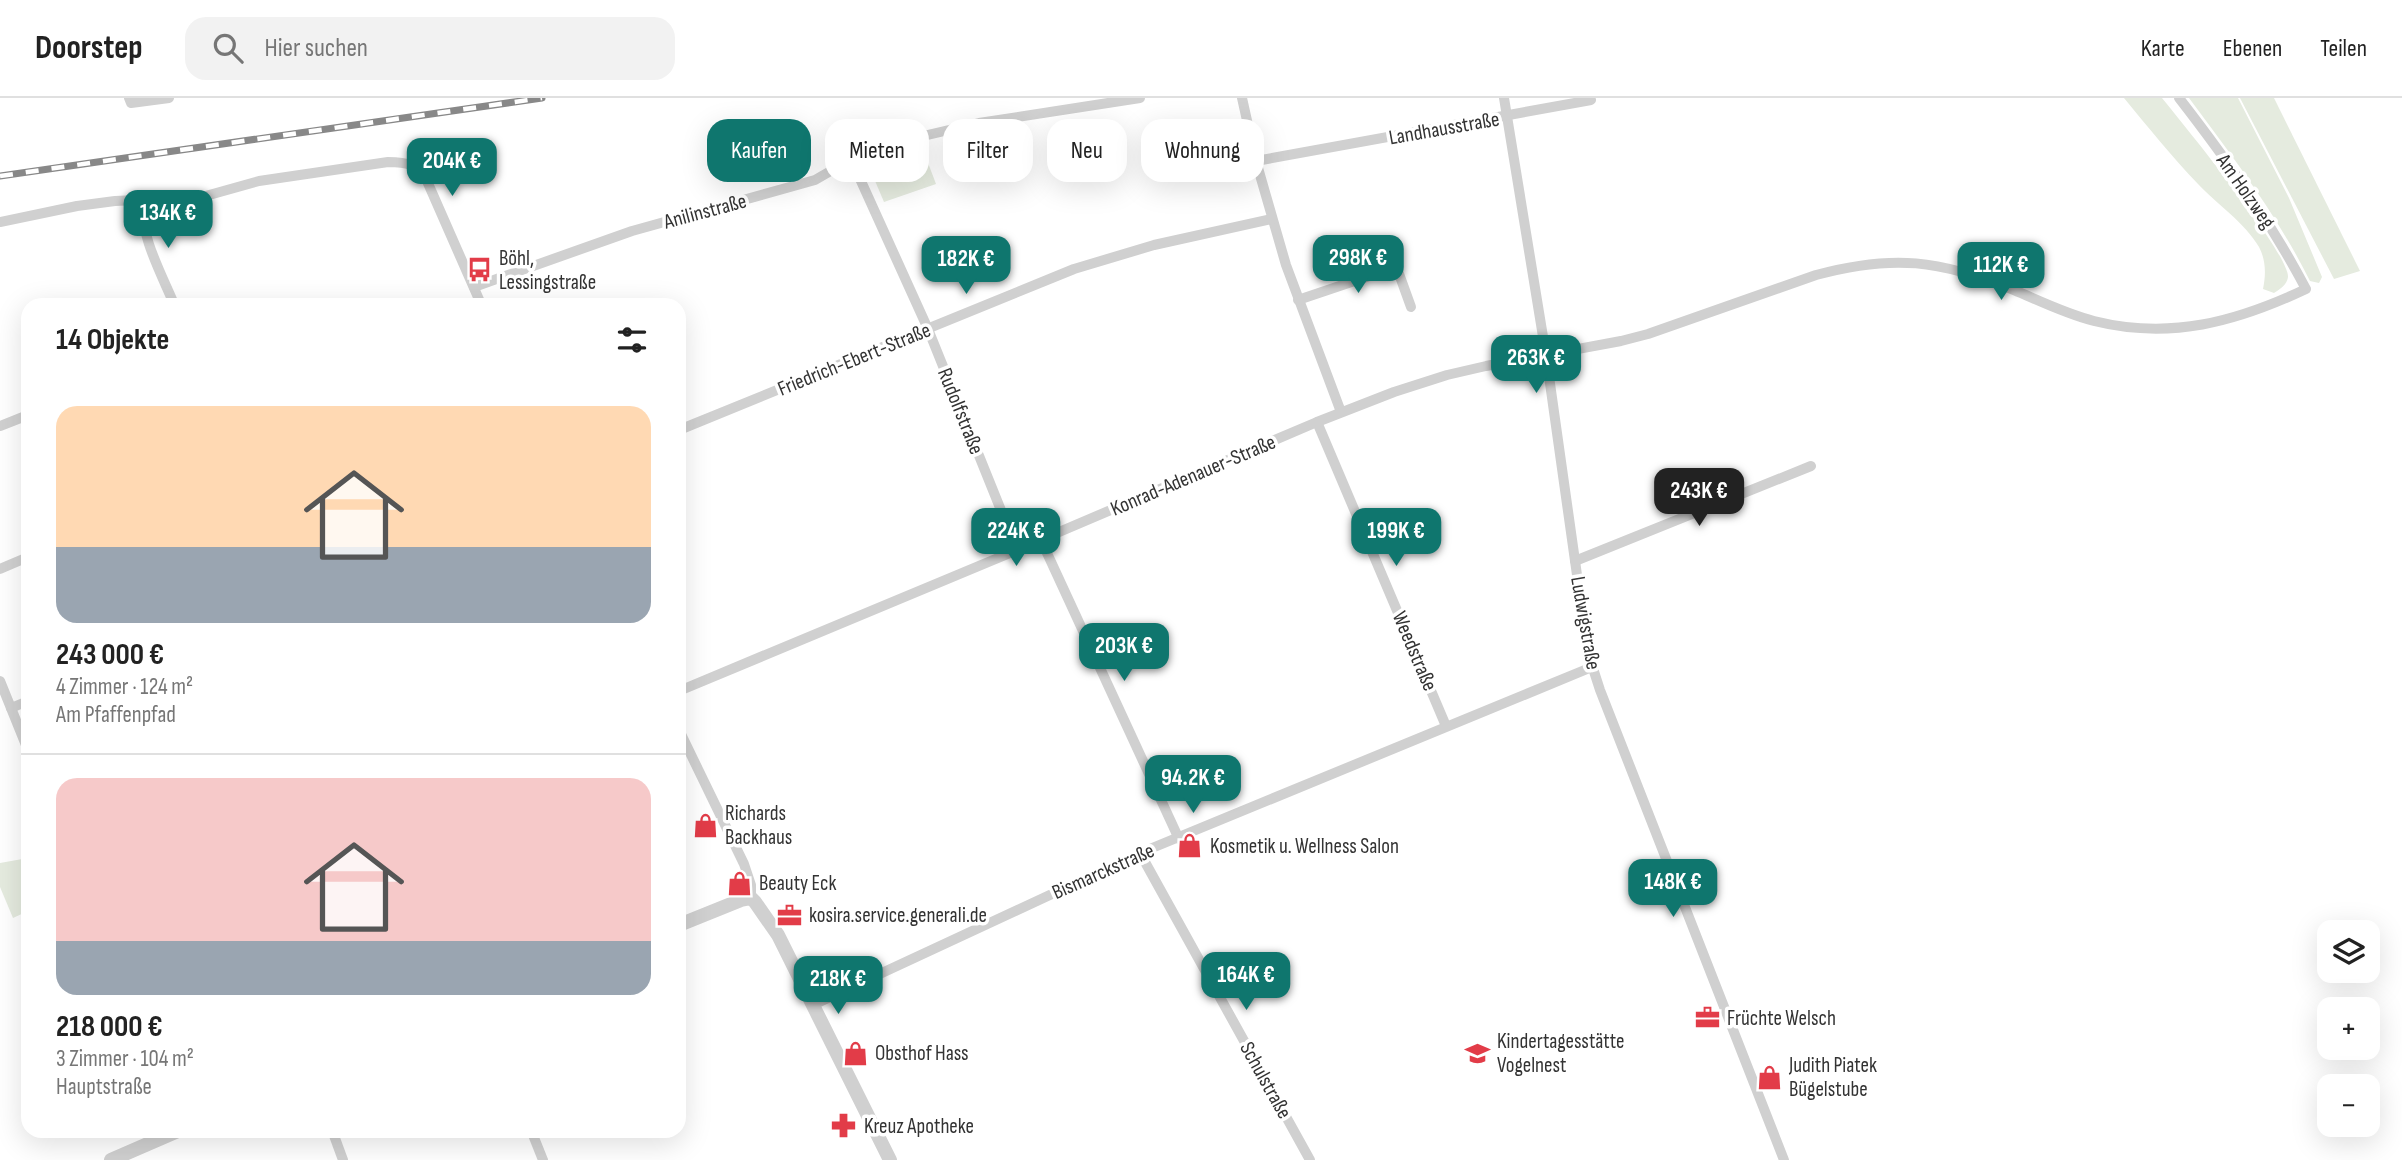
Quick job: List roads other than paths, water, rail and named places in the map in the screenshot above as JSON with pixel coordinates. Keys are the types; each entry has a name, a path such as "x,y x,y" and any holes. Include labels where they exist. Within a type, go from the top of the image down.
{"street":[{"path":"130,100 169,98"},
{"name":"Anilinstraße","path":"929,135 979,123 1140,98"},
{"path":"1242,98 1247,119"},
{"name":"Ludwigstraße","path":"1504,98 1546,355 1574,561 1592,667 1784,1160"},
{"name":"Am Holzweg","path":"2179,98 2253,197 2306,289"},
{"name":"Landhausstraße","path":"1264,160 1591,100"},
{"path":"0,222 76,206 141,199 195,198 258,181 388,162 406,162 422,172 427,181 477,298"},
{"name":"Anilinstraße","path":"474,287 632,231 815,180 825,174"},
{"name":"Rudolfstraße","path":"861,182 928,329 1017,550"},
{"path":"1262,182 1298,300 1340,412"},
{"path":"141,199 149,246 171,298"},
{"name":"Friedrich-Ebert-Straße","path":"686,427 1074,269 1154,246 1272,219"},
{"name":"Konrad-Adenauer-Straße","path":"686,688 1340,412 1394,392 1447,375 1620,341 1682,323 1816,275 1868,263 1892,261 1945,267 1968,273 2092,321 2143,329 2218,323 2266,307 2306,289"},
{"path":"1298,300 1393,268 1398,271 1411,307"},
{"path":"0,426 21,418"},
{"name":"Weedstraße","path":"1317,422 1447,726"},
{"path":"1574,561 1811,466"},
{"path":"1041,540 1179,839"},
{"path":"0,569 21,560"},
{"name":"Bismarckstraße","path":"813,1005 1140,853 1592,667"},
{"path":"0,681 21,733"},
{"path":"11,708 21,704"},
{"path":"686,744 744,863 751,885 751,898 778,935 890,1160"},
{"name":"Schulstraße","path":"1140,853 1310,1160"},
{"path":"686,922 723,906 751,898"},
{"path":"110,1160 161,1138"},
{"path":"335,1138 343,1160"},
{"path":"534,1138 543,1160"}],"railway":[{"path":"0,176 542,98"}],"place":[{"name":"Böhl, Lessingstraße","path":"479,270"},
{"name":"Richards Backhaus","path":"705,825"},
{"name":"Kosmetik u. Wellness Salon","path":"1190,846"},
{"name":"Beauty Eck","path":"739,883"},
{"name":"kosira.service.generali.de","path":"789,915"},
{"name":"Früchte Welsch","path":"1707,1018"},
{"name":"Obsthof Hass","path":"855,1053"},
{"name":"Kindertagesstätte Vogelnest","path":"1477,1053"},
{"name":"Judith Piatek Bügelstube","path":"1769,1077"},
{"name":"Kreuz Apotheke","path":"844,1126"}]}
